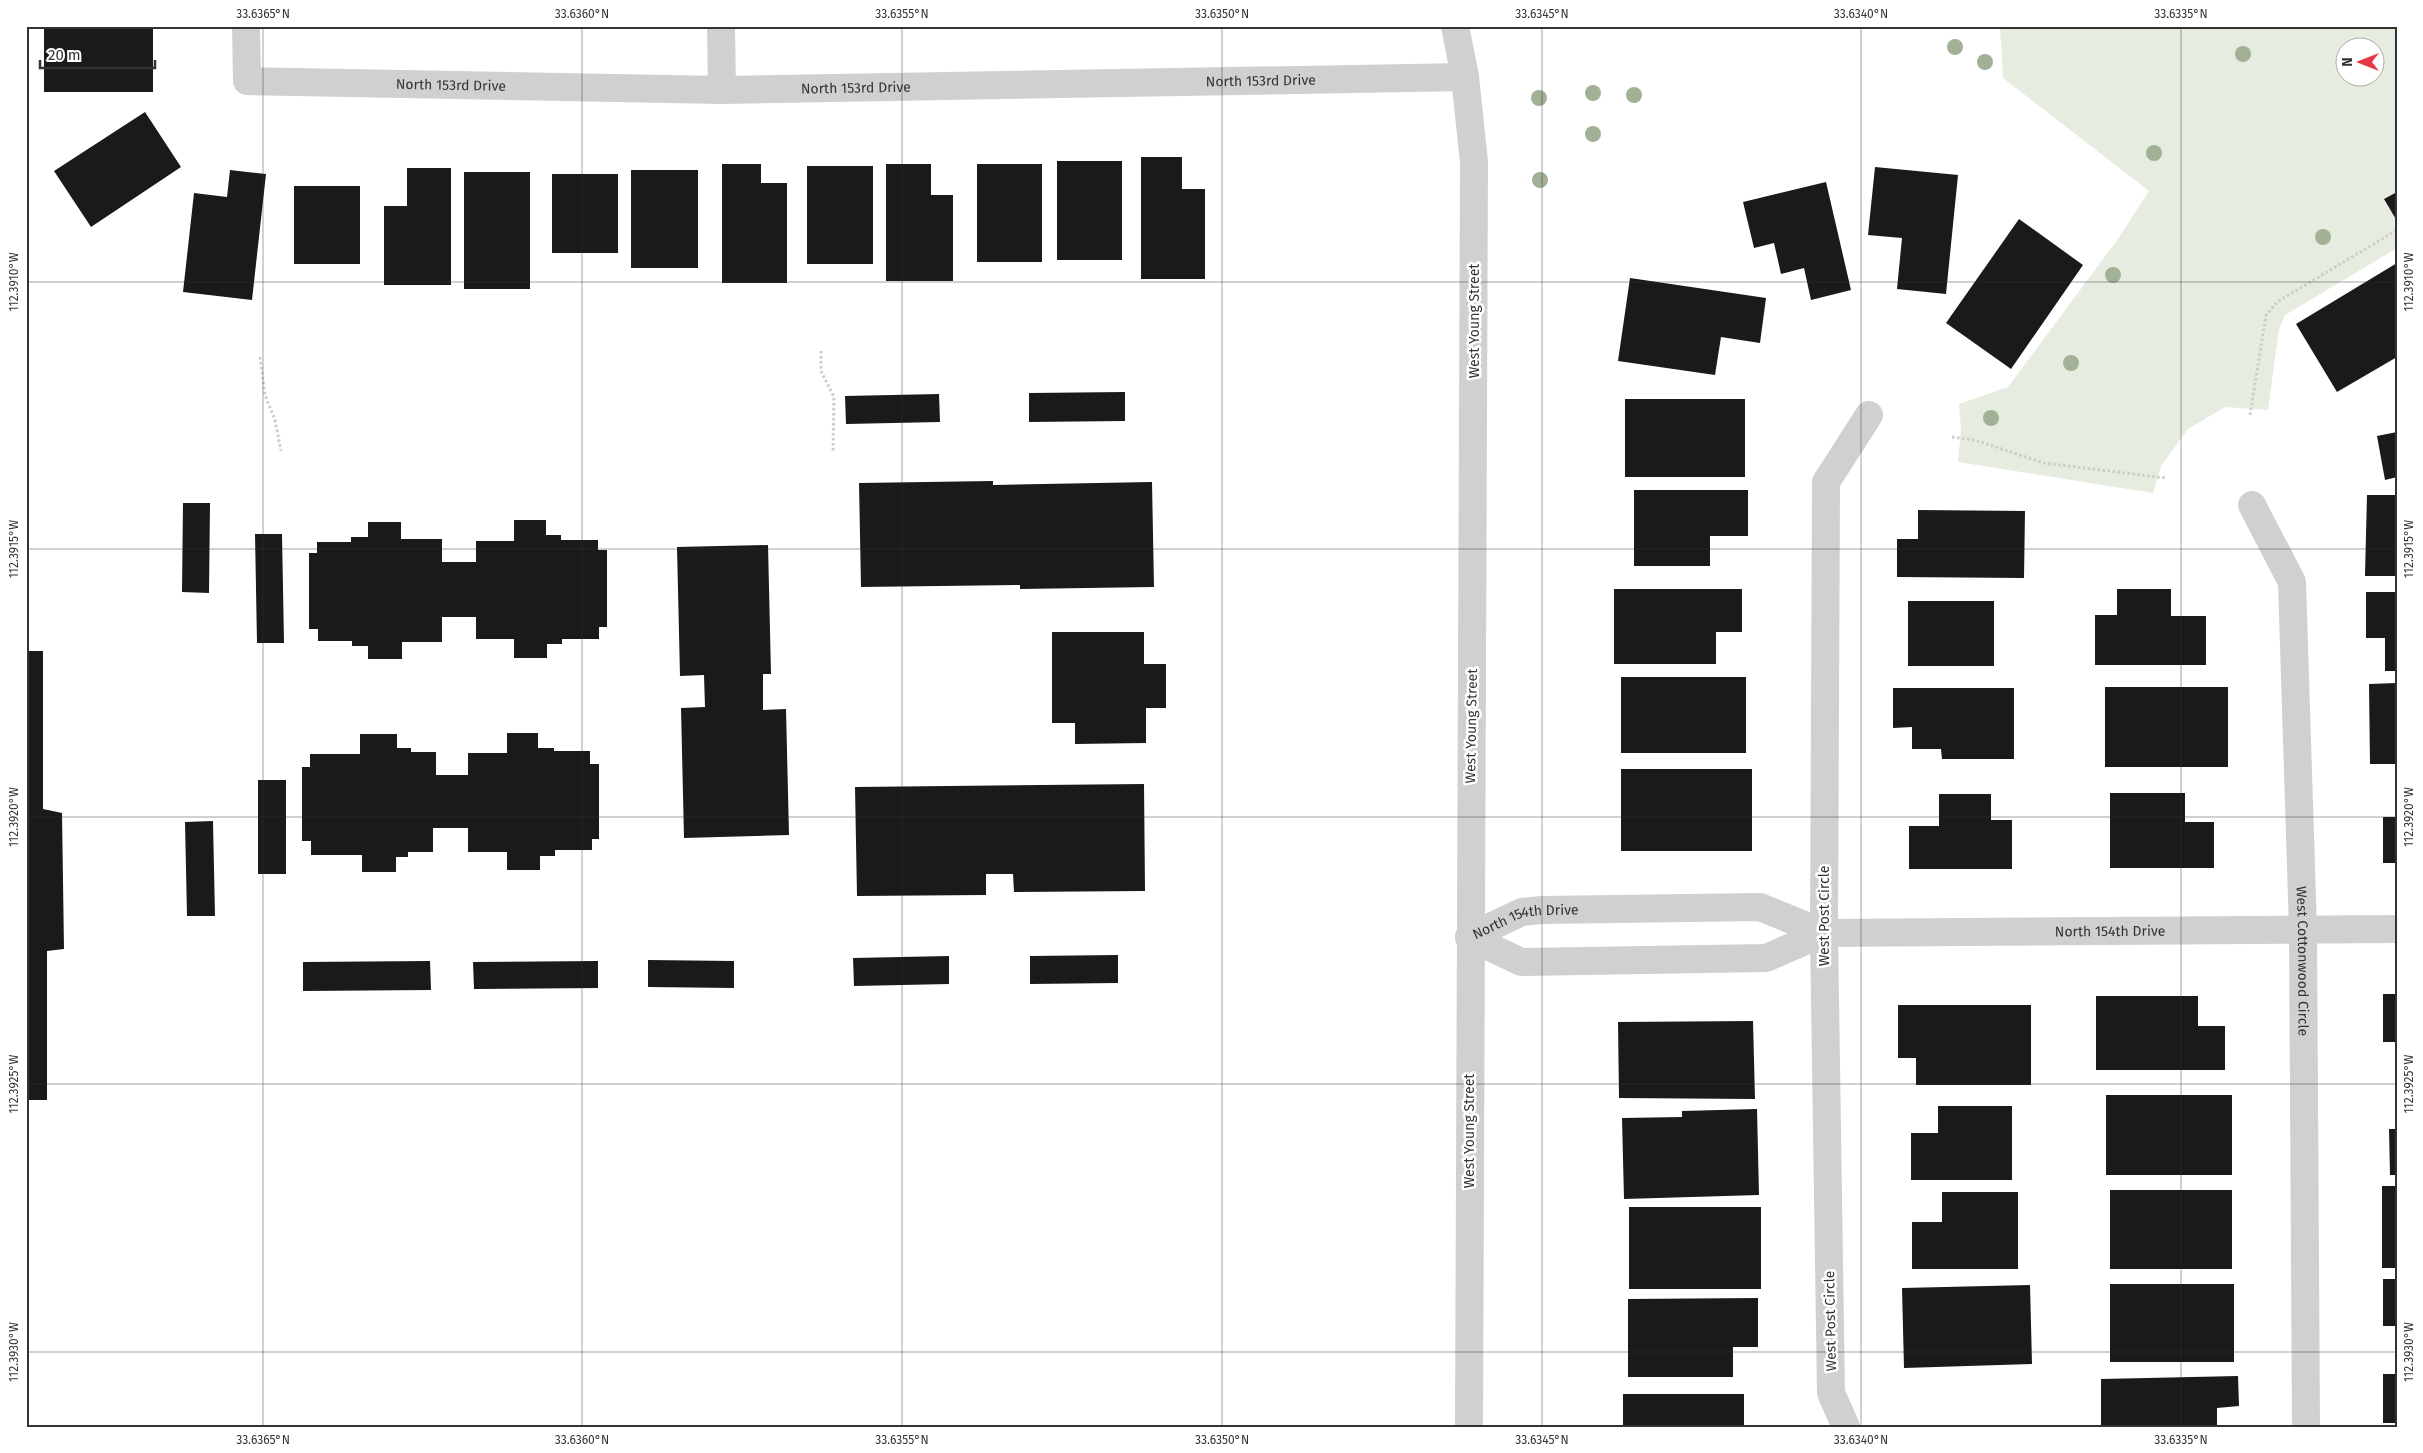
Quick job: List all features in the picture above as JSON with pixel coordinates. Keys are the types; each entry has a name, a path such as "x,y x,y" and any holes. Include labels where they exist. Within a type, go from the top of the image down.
{"street":[{"name":"North 153rd Drive","path":"246,26 247,81 722,90 1466,77"},
{"path":"722,26 722,90"},
{"name":"West Young Street","path":"1455,26 1466,77 1474,162 1469,936 1469,1427"},
{"name":"West Post Circle","path":"1846,1427 1831,1393 1824,933 1826,482 1869,416"},
{"name":"West Cottonwood Circle","path":"2252,505 2292,582 2303,930 2306,1427"},
{"name":"North 154th Drive","path":"1469,936 1522,912 1542,910 1760,907 1824,933 2397,929"},
{"name":"North 154th Drive","path":"1469,936 1521,962 1766,958 1824,933"}],"path":[{"path":"2250,416 2266,315 2277,302 2397,230"},
{"path":"821,351 821,371 834,397 833,451"},
{"path":"260,357 265,395 275,420 281,451"},
{"path":"1952,437 1975,440 2044,463 2166,478"}],"shaded area":[{"path":"2000,26 2397,26 2397,248 2285,315 2279,329 2268,410 2225,407 2188,429 2161,466 2153,493 1958,462 1961,430 1959,404 2008,387 2118,239 2149,191 2003,78"}],"building":[{"path":"324,26 434,26 434,28 324,28"},
{"path":"44,27 153,27 153,92 44,92"},
{"path":"145,112 181,167 91,227 54,171"},
{"path":"1141,157 1182,157 1182,189 1205,189 1205,279 1141,279"},
{"path":"1057,161 1122,161 1122,260 1057,260"},
{"path":"722,164 761,164 761,183 787,183 787,283 722,283"},
{"path":"886,164 931,164 931,195 953,195 953,281 886,281"},
{"path":"977,164 1042,164 1042,262 977,262"},
{"path":"807,166 873,166 873,264 807,264"},
{"path":"1875,167 1958,175 1946,294 1897,289 1902,238 1868,235"},
{"path":"407,168 451,168 451,285 384,285 384,206 407,206"},
{"path":"230,170 266,174 252,300 183,292 194,193 227,197"},
{"path":"631,170 698,170 698,268 631,268"},
{"path":"464,172 530,172 530,289 464,289"},
{"path":"552,174 618,174 618,253 552,253"},
{"path":"1826,182 1851,290 1811,300 1804,268 1781,274 1774,243 1754,248 1743,202"},
{"path":"294,186 360,186 360,264 294,264"},
{"path":"2397,192 2397,221 2384,199"},
{"path":"2019,219 2083,265 2011,369 1946,323"},
{"path":"2397,263 2397,357 2337,392 2296,324"},
{"path":"1630,278 1766,298 1760,343 1721,337 1715,375 1618,361"},
{"path":"1125,392 1125,421 1029,422 1029,393"},
{"path":"939,394 940,422 846,424 845,396"},
{"path":"1625,399 1745,399 1745,477 1625,477"},
{"path":"2397,432 2397,477 2385,480 2377,436"},
{"path":"993,481 993,485 1152,482 1154,587 1020,589 1020,585 861,587 859,483"},
{"path":"1634,490 1748,490 1748,536 1710,536 1710,566 1634,566"},
{"path":"2367,495 2397,495 2397,576 2365,576"},
{"path":"183,503 210,503 209,593 182,592"},
{"path":"1918,510 2025,511 2024,578 1897,577 1897,539 1918,539"},
{"path":"514,520 546,520 546,535 561,535 561,540 598,540 598,550 607,550 607,627 599,627 599,639 562,639 562,644 547,644 547,658 514,658 514,639 476,639 476,617 442,617 442,642 402,642 402,659 368,659 368,646 352,646 352,641 318,641 318,629 309,629 309,553 317,553 317,542 351,542 351,537 368,537 368,522 401,522 401,539 442,539 442,562 476,562 476,541 514,541"},
{"path":"255,534 282,534 284,643 257,643"},
{"path":"768,545 771,674 763,674 763,710 786,709 789,835 684,838 681,708 705,707 704,675 680,676 677,547"},
{"path":"1614,589 1742,589 1742,632 1716,632 1716,664 1614,664"},
{"path":"2117,589 2171,589 2171,616 2206,616 2206,665 2095,665 2095,615 2117,615"},
{"path":"2366,592 2397,592 2397,671 2385,671 2385,638 2366,638"},
{"path":"1908,601 1994,601 1994,666 1908,666"},
{"path":"1052,632 1144,632 1144,664 1166,664 1166,708 1146,708 1146,743 1075,744 1075,723 1052,723"},
{"path":"26,651 43,651 43,809 62,813 64,949 47,951 47,1100 26,1100"},
{"path":"1621,677 1746,677 1746,753 1621,753"},
{"path":"2397,683 2397,764 2370,764 2369,684"},
{"path":"2105,687 2228,687 2228,767 2105,767"},
{"path":"1893,688 2014,688 2014,759 1942,759 1941,749 1912,749 1912,727 1893,728"},
{"path":"507,733 538,733 538,748 554,748 554,751 590,751 590,764 599,764 599,839 592,839 592,850 555,850 555,856 540,856 540,870 507,870 507,852 468,852 468,828 433,828 433,852 408,852 408,857 396,857 396,872 362,872 362,855 311,855 311,841 302,841 302,767 310,767 310,754 360,754 360,734 397,734 397,748 411,748 411,752 436,752 436,775 468,775 468,753 507,753"},
{"path":"1621,769 1752,769 1752,851 1621,851"},
{"path":"258,780 286,780 286,874 258,874"},
{"path":"1144,784 1145,891 1014,892 1013,874 986,874 986,895 857,896 855,787"},
{"path":"2110,793 2185,793 2185,822 2214,822 2214,868 2110,868"},
{"path":"1939,794 1991,794 1991,820 2012,820 2012,869 1909,869 1909,826 1939,826"},
{"path":"2383,817 2397,817 2397,863 2383,863"},
{"path":"213,821 215,916 187,916 185,822"},
{"path":"1118,955 1118,983 1030,984 1030,956"},
{"path":"949,956 949,984 854,986 853,958"},
{"path":"648,960 734,961 734,988 648,987"},
{"path":"430,961 431,990 303,991 303,962"},
{"path":"598,961 598,988 474,989 473,962"},
{"path":"2383,994 2397,994 2397,1042 2383,1042"},
{"path":"2096,996 2198,996 2198,1026 2225,1026 2225,1070 2096,1070"},
{"path":"1898,1005 2031,1005 2031,1085 1916,1085 1916,1058 1898,1058"},
{"path":"1753,1021 1755,1099 1619,1098 1618,1022"},
{"path":"2106,1095 2232,1095 2232,1175 2106,1175"},
{"path":"1938,1106 2012,1106 2012,1180 1911,1180 1911,1133 1938,1133"},
{"path":"1757,1109 1759,1195 1624,1199 1622,1118 1682,1117 1682,1111"},
{"path":"2389,1129 2397,1129 2397,1175 2390,1175"},
{"path":"2382,1186 2397,1186 2397,1268 2382,1268"},
{"path":"2110,1190 2232,1190 2232,1269 2110,1269"},
{"path":"1942,1192 2018,1192 2018,1269 1912,1269 1912,1222 1942,1222"},
{"path":"1629,1207 1761,1207 1761,1289 1629,1289"},
{"path":"2383,1279 2397,1279 2397,1326 2383,1326"},
{"path":"2110,1284 2234,1284 2234,1362 2110,1362"},
{"path":"2030,1285 2032,1364 1904,1368 1902,1288"},
{"path":"1758,1298 1758,1347 1733,1347 1733,1377 1628,1377 1628,1299"},
{"path":"2383,1374 2397,1374 2397,1423 2383,1423"},
{"path":"2238,1376 2239,1406 2217,1408 2217,1427 2101,1427 2101,1379"},
{"path":"1623,1394 1744,1394 1744,1427 1623,1427"}]}
